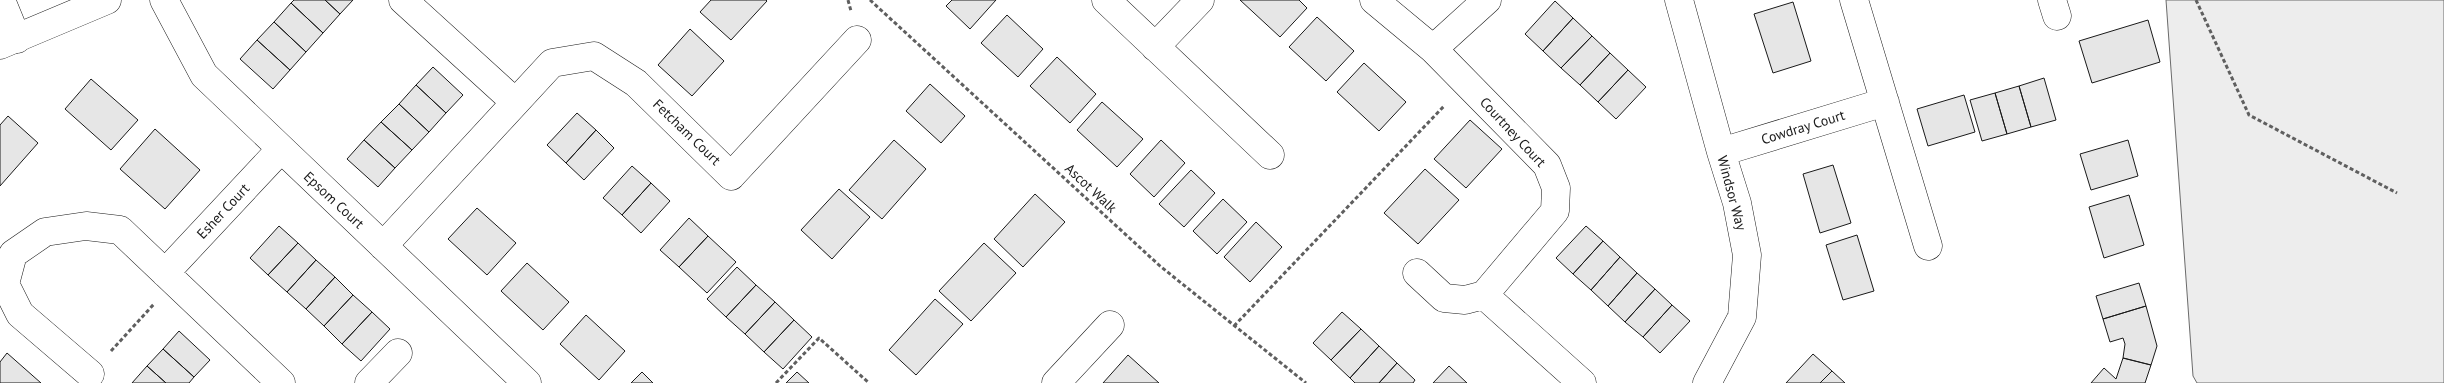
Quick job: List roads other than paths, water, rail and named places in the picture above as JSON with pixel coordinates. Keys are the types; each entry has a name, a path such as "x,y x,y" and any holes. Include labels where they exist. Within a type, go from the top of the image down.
{"street":[{"path":"1,0 8,42 107,0"},
{"name":"Epsom Court","path":"164,0 204,75 527,383"},
{"path":"403,0 515,102"},
{"path":"1106,0 1270,155"},
{"path":"1155,47 1200,0"},
{"name":"Courtney Court","path":"1374,0 1433,49 1466,82 1546,165 1556,188 1555,211 1484,295"},
{"path":"1433,49 1487,0"},
{"name":"Windsor Way","path":"1679,0 1721,152 1738,203 1747,255 1742,317 1707,383"},
{"path":"1854,0 1928,246"},
{"name":"Fetcham Court","path":"383,246 552,63 594,56 636,83 731,176 857,40"},
{"name":"Cowdray Court","path":"1721,152 1885,102"},
{"name":"Esher Court","path":"169,277 281,149"},
{"path":"90,374 20,314 4,284 13,254 44,232 86,226 120,230 281,383"},
{"path":"1417,273 1444,298 1464,300 1484,295 1582,383"},
{"path":"1056,383 1110,325"},
{"path":"369,383 398,353"}]}
